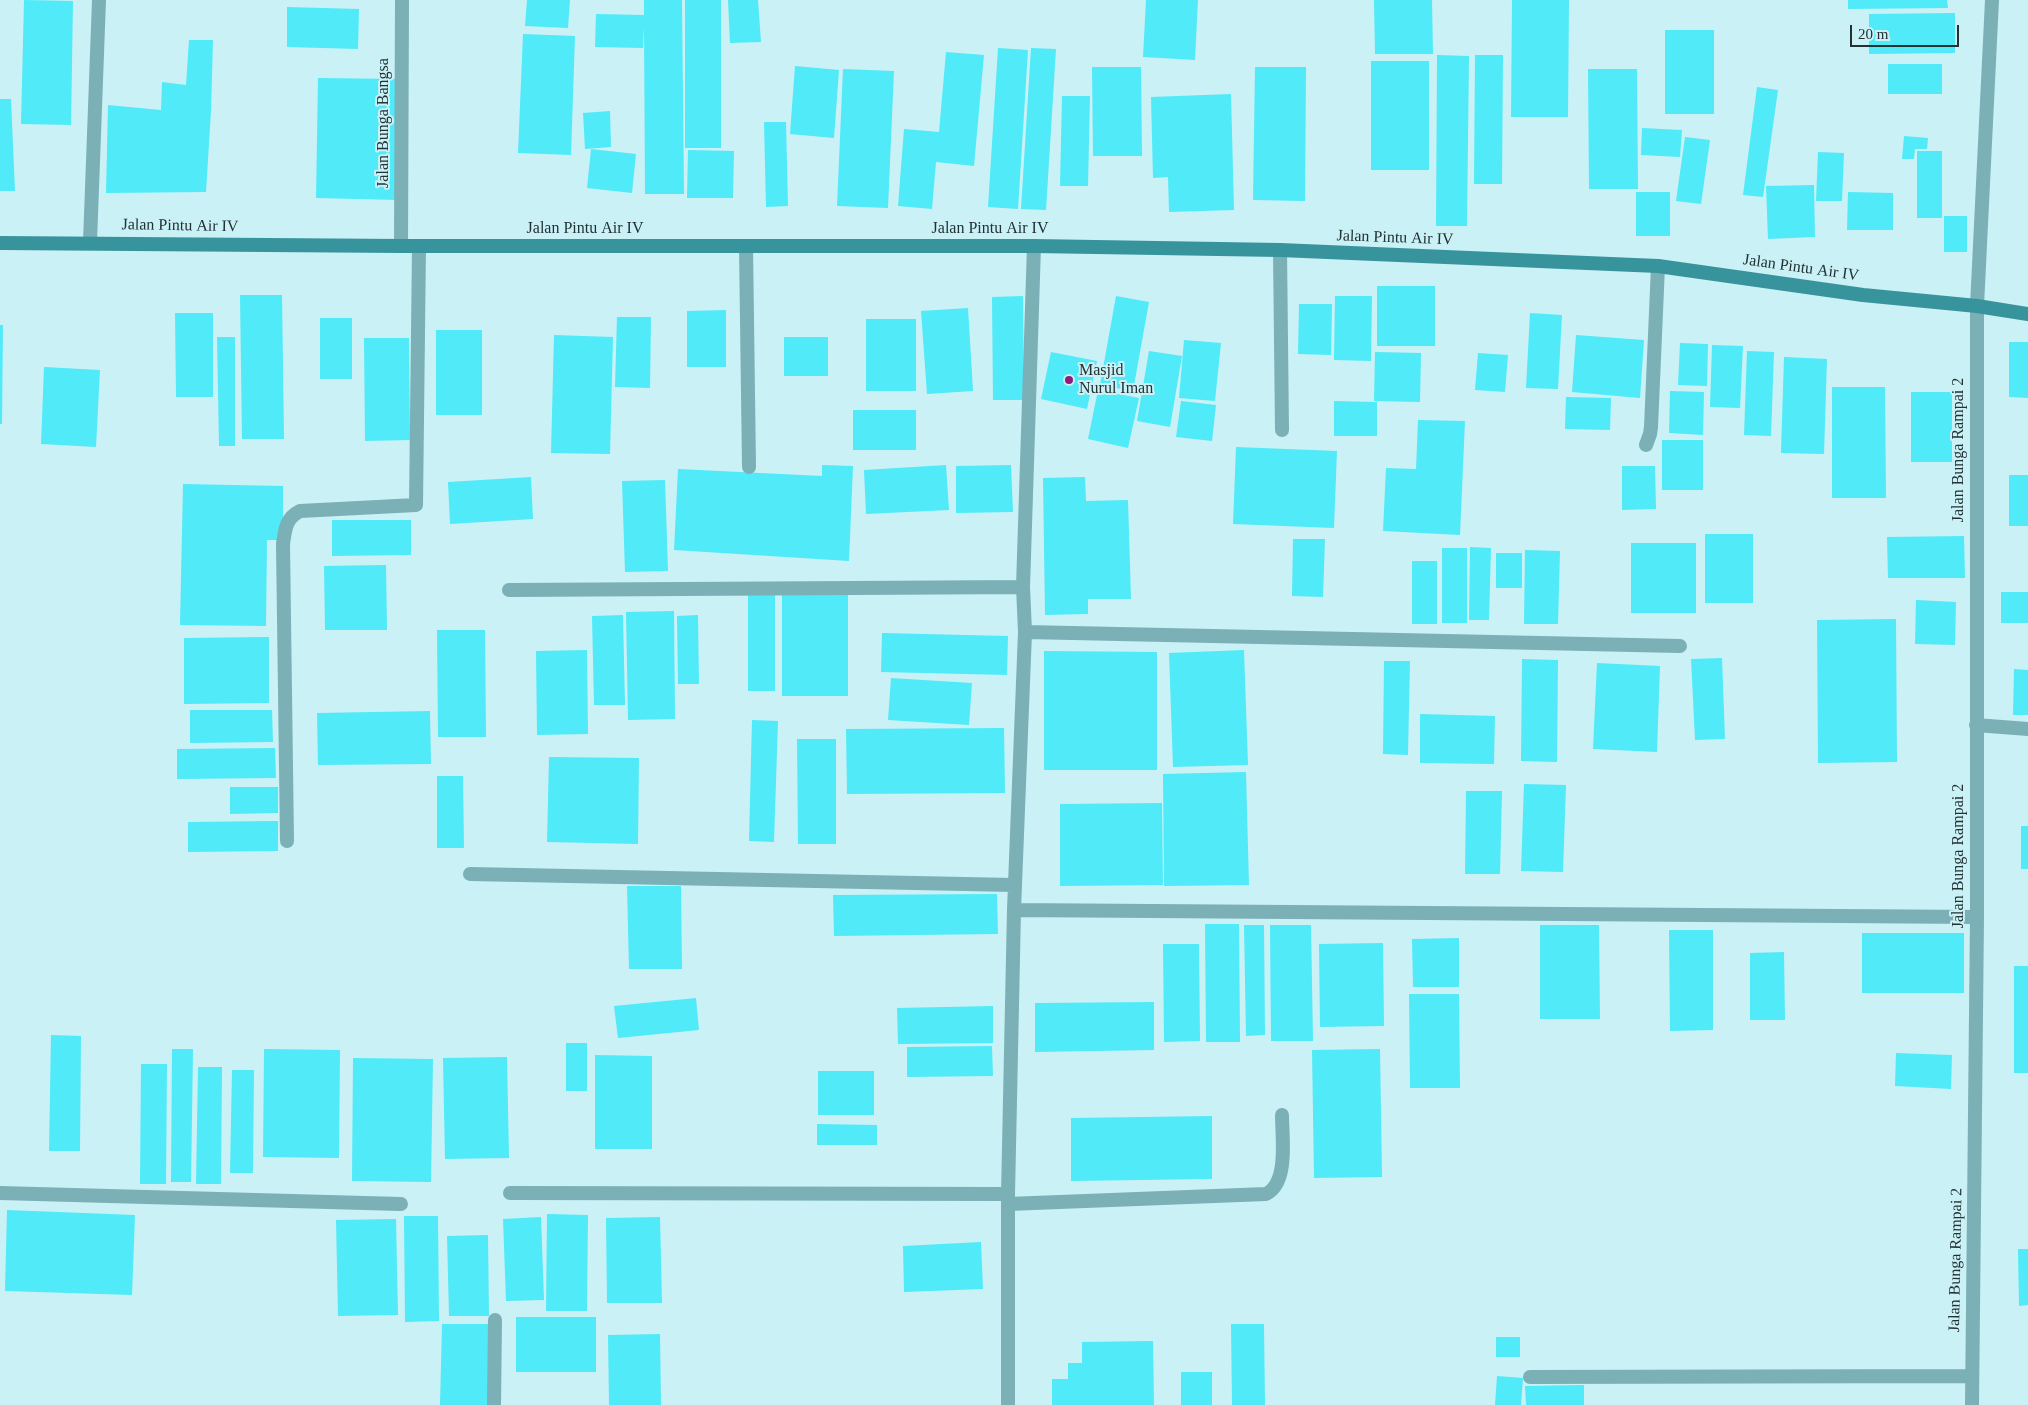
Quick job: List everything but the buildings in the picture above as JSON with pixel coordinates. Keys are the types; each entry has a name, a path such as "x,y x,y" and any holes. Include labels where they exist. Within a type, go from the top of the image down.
{"main road":[{"name":"Jalan Pintu Air IV","path":"0,243 90,242 402,246 1034,246 1280,250 1658,266 2028,314"}],"street":[{"path":"90,242 99,0"},
{"name":"Jalan Bunga Bangsa","path":"402,0 402,246"},
{"name":"Jalan Bunga Rampai 2","path":"1972,1405 1977,917 1977,306 1992,0"},
{"path":"287,841 282,544 285,527 292,516 300,511 416,505 419,246"},
{"path":"746,246 749,467"},
{"path":"1008,1405 1008,1199 1014,884 1025,632 1023,586 1034,246"},
{"path":"1280,250 1282,430"},
{"path":"1646,445 1650,434 1658,266"},
{"path":"508,590 1023,586"},
{"path":"1025,632 1680,646"},
{"path":"1976,725 2028,729"},
{"path":"470,874 1014,884"},
{"path":"1014,910 1977,917"},
{"path":"510,1193 1008,1199 1266,1194 1276,1188 1282,1171 1282,1115"},
{"path":"0,1193 401,1204"},
{"path":"494,1405 495,1320"},
{"path":"1530,1377 1972,1376"}],"place":[{"name":"Masjid Nurul Iman","path":"1069,380"}]}
